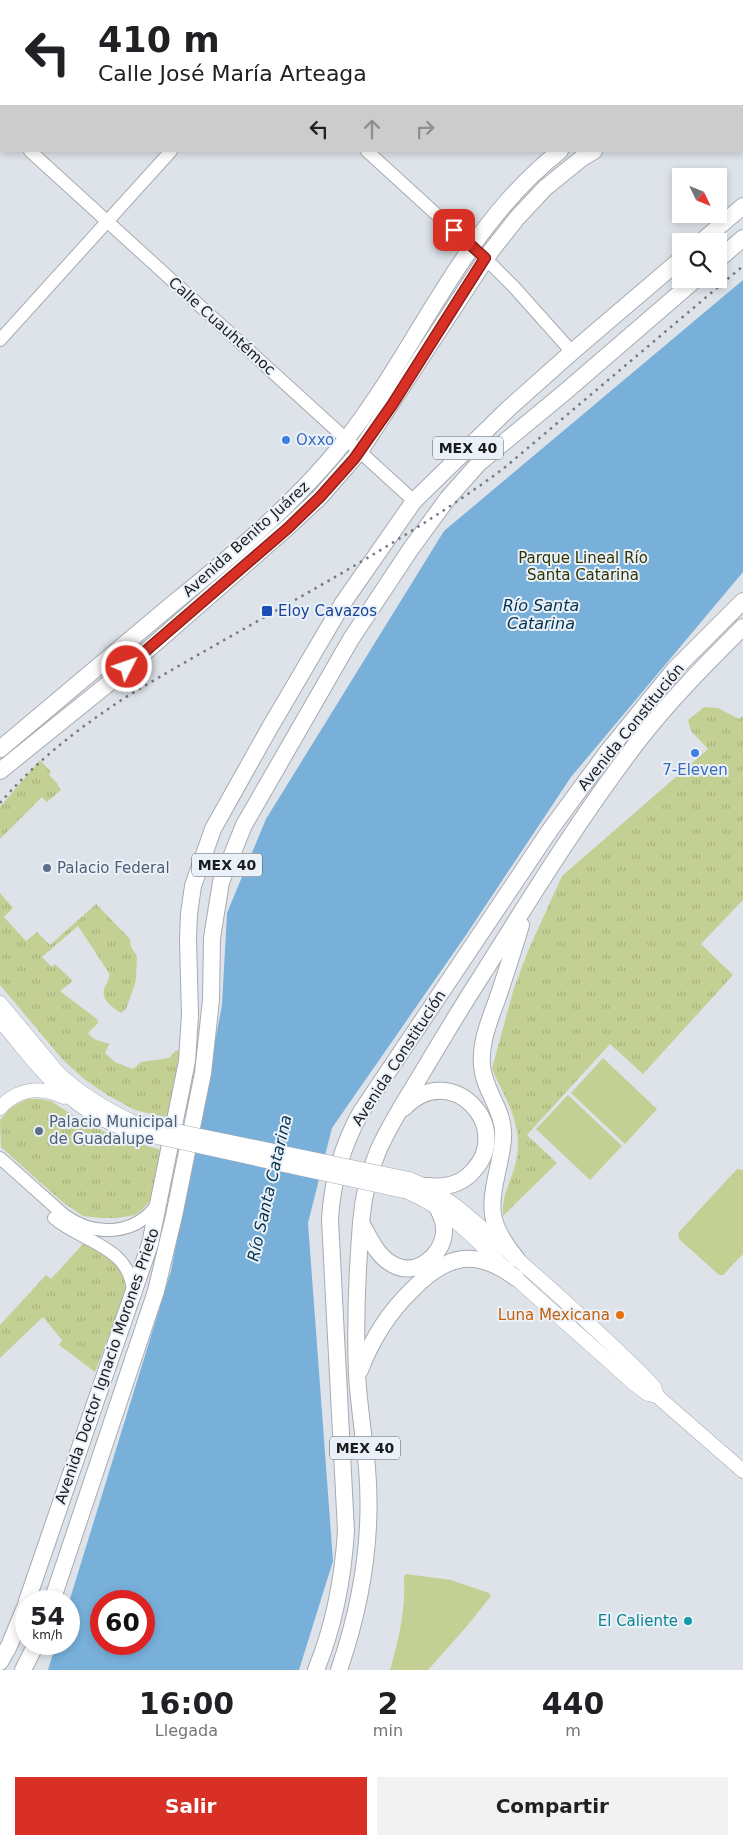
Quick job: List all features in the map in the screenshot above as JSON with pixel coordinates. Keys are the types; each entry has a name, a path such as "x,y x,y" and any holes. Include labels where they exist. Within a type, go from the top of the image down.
{"main road":[{"name":"Avenida Benito Juárez","path":"0,749 214,570 279,513 314,478 346,439 368,408 471,246 499,210 522,185 559,152"},
{"name":"Avenida Benito Juárez","path":"0,771 119,675 288,528 320,497 360,452 485,258 517,218 545,188 592,152"},
{"path":"711,233 743,206"},
{"path":"727,252 743,238"},
{"name":"Avenida Doctor Ignacio Morones Prieto","path":"31,1590 150,1244 187,1061 190,1015 188,940 193,886 213,829 343,603 414,501 544,376 672,267"},
{"name":"Avenida Doctor Ignacio Morones Prieto","path":"56,1590 156,1291 174,1216 202,1072 211,1000 212,938 221,882 240,833 257,800 351,639 410,550 448,498 479,463 686,288"},
{"path":"479,463 534,393 544,376"},
{"name":"Avenida Constitución","path":"316,1670 328,1636 338,1597 343,1573 346,1531 330,1220 336,1173 346,1142 361,1112 550,830 608,751 674,670 743,601"},
{"name":"Avenida Constitución","path":"339,1670 357,1609 367,1540 367,1470 358,1377 356,1312 361,1223 371,1166 381,1142 454,1019 581,820 637,743 685,687 743,627"},
{"path":"517,1259 500,1236 493,1219 492,1196 502,1149 503,1130 501,1117 486,1086 481,1060 486,1034 528,902"},
{"path":"0,1003 40,1052 70,1084 131,1126"},
{"path":"0,1020 58,1088 74,1102 102,1121 408,1185 451,1186 465,1179 476,1168 484,1155 486,1139 481,1117 466,1099 451,1092 435,1091 419,1096 411,1101 393,1121"},
{"path":"0,1108 16,1095 33,1090 53,1093 74,1102"},
{"path":"408,1185 462,1226 516,1278 633,1383 648,1394 657,1396 743,1471"},
{"path":"428,1186 451,1201 517,1259 641,1373 654,1387 657,1396"},
{"path":"361,1223 377,1252 386,1261 396,1267 416,1267 433,1258 442,1242 444,1227 438,1207"},
{"path":"358,1377 367,1352 380,1328 402,1299 424,1277 438,1267 461,1260 478,1260 495,1264 516,1278"},
{"name":"Avenida Doctor Ignacio Morones Prieto","path":"0,1662 15,1632"},
{"path":"24,1670 31,1655"}],"street":[{"name":"Calle Cuauhtémoc","path":"31,152 414,501"},
{"path":"0,340 170,152"},
{"path":"368,152 514,286 572,352"},
{"path":"0,1158 64,1215 89,1227 110,1230 129,1228 145,1219 160,1201"},
{"path":"0,1170 64,1225 119,1257 129,1273 133,1296"}],"green space":[{"path":"704,707 718,708 739,719 743,716 743,900 701,944 733,975 643,1074 610,1044 527,1135 557,1163 503,1216 504,1200 515,1164 518,1140 513,1115 492,1068 514,988 528,951 562,876 708,749 691,731 688,720"},
{"path":"40,760 51,772 49,775 61,790 47,802 42,797 0,839 0,807"},
{"path":"0,893 13,908 4,917 26,941 37,932 50,945 96,904 130,939 131,947 137,956 136,979 126,1009 121,1013 111,1006 104,997 104,989 109,973 78,926 42,957 52,967 55,964 73,981 60,991 97,1019 98,1023 88,1033 94,1039 109,1044 105,1053 115,1062 133,1069 141,1062 169,1058 175,1051 183,1048 169,1118 135,1110 107,1095 84,1079 63,1060 0,985"},
{"path":"603,1058 657,1109 625,1144 571,1093"},
{"path":"568,1095 622,1146 590,1180 536,1129"},
{"path":"28,1099 51,1101 77,1118 117,1138 162,1150 155,1195 135,1215 117,1218 83,1216 61,1201 1,1147 0,1120 12,1107"},
{"path":"737,1169 743,1170 743,1254 723,1275 719,1275 679,1239 678,1233"},
{"path":"83,1244 91,1245 111,1257 122,1273 126,1291 95,1372 59,1345 62,1340 43,1317 0,1358 0,1325 46,1275 51,1279"},
{"path":"406,1574 451,1580 489,1593 491,1596 428,1670 390,1670 401,1624 404,1576"}],"water":[{"name":"Río Santa Catarina","path":"743,280 743,572 571,777 466,935 332,1128 308,1223 333,1561 299,1670 48,1670 53,1655 80,1655 80,1590 73,1590 171,1271 222,1005 227,913 266,819 444,531"}],"railway":[{"path":"0,803 28,773 59,746 92,720 126,697 412,531 503,469 743,266"}],"place":[{"name":"Oxxo","path":"286,440"},
{"name":"Eloy Cavazos","path":"267,611"},
{"name":"7-Eleven","path":"695,753"},
{"name":"Palacio Federal","path":"47,868"},
{"name":"Palacio Municipal de Guadalupe","path":"39,1131"},
{"name":"Luna Mexicana","path":"620,1315"},
{"name":"El Caliente","path":"688,1621"}],"route":[{"path":"127,667 288,528 320,497 360,452 485,258 454,230"}],"park label":[{"name":"Parque Lineal Río Santa Catarina","path":"583,566"}]}
